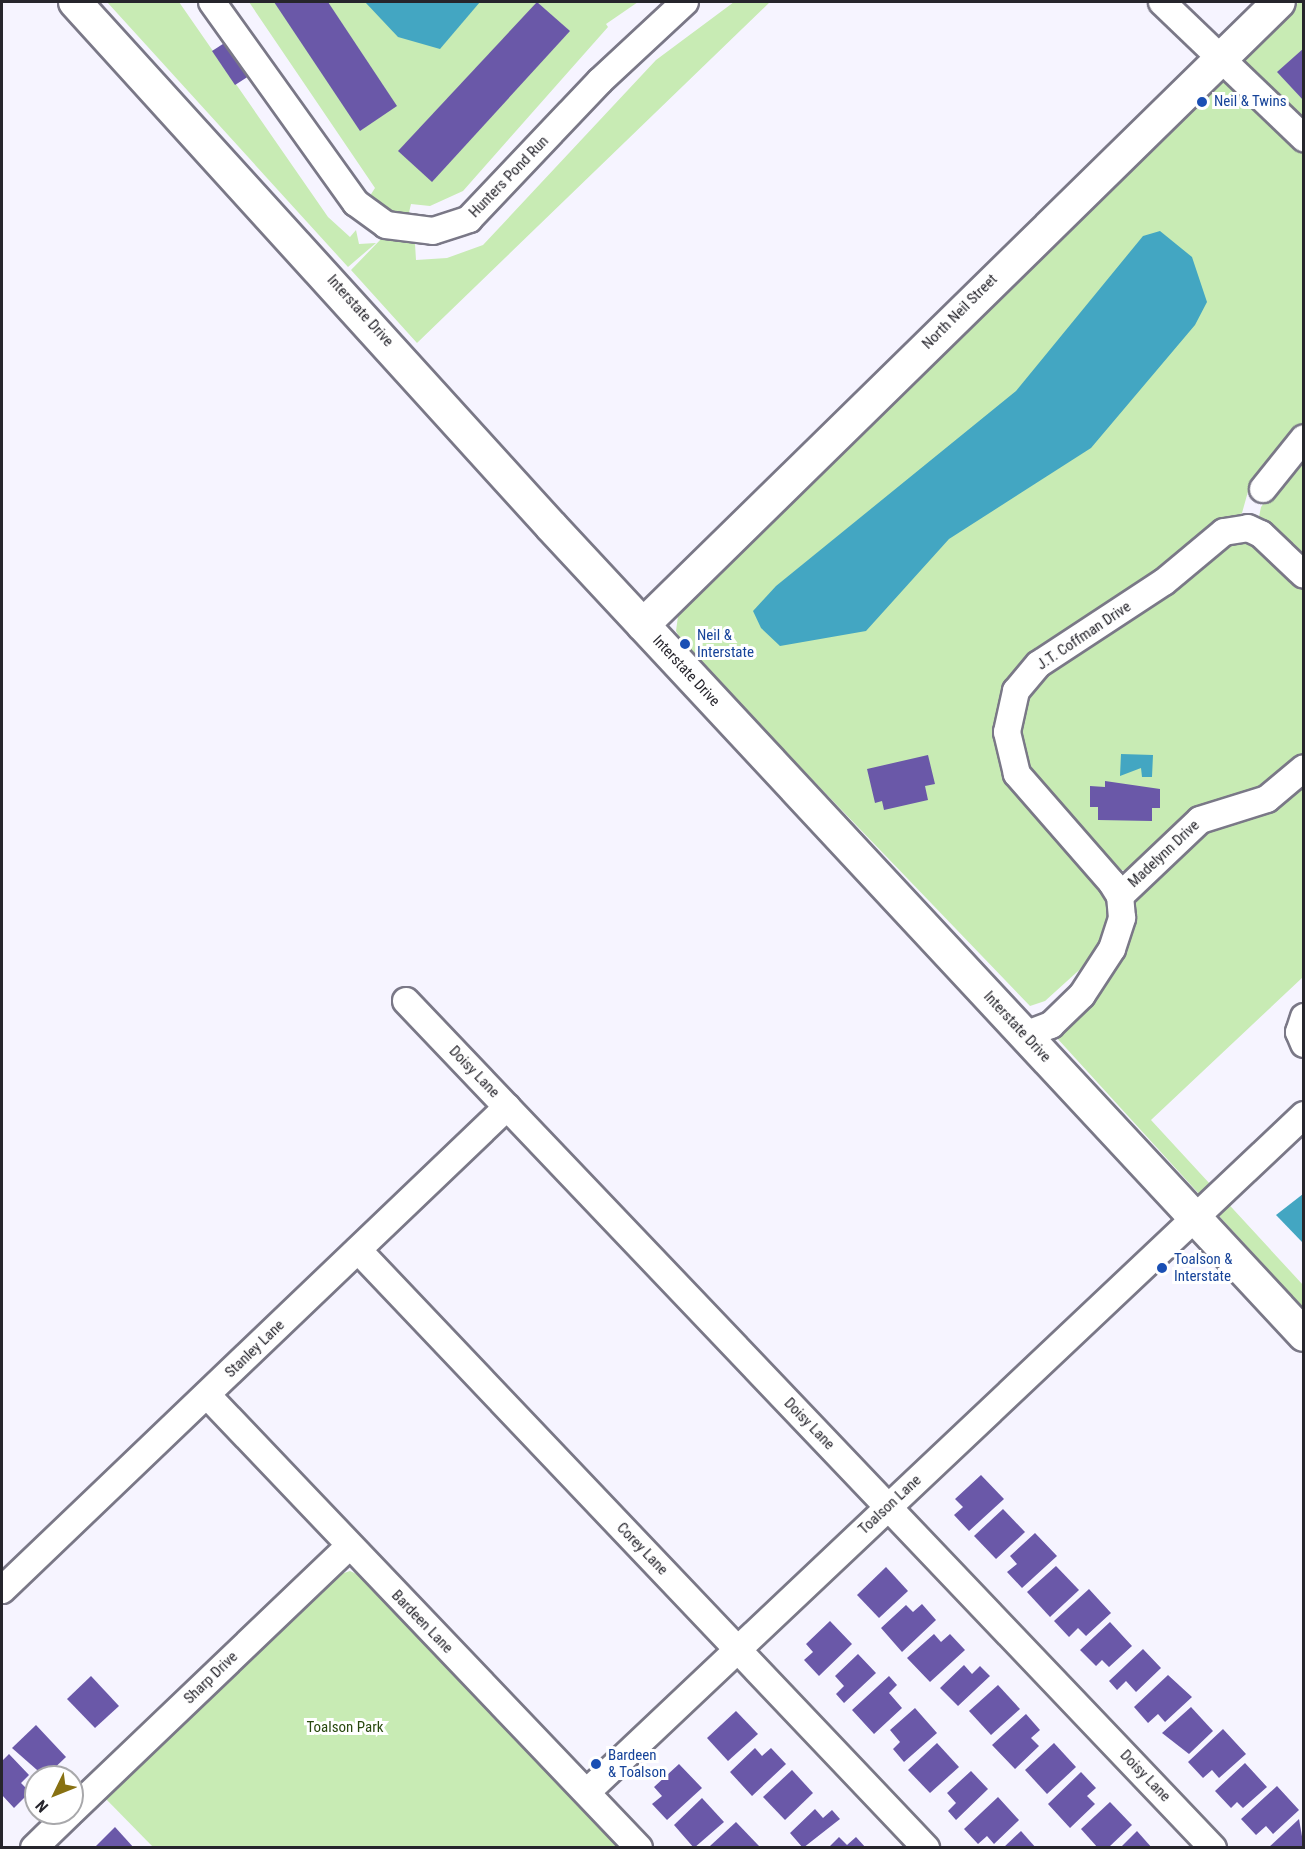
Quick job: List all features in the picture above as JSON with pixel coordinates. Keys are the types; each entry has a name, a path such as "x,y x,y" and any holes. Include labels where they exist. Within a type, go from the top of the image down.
{"main road":[{"name":"Interstate Drive","path":"75,2 643,625 1192,1218 1304,1335"},
{"name":"North Neil Street","path":"643,625 1217,60 1279,2"}],"street":[{"name":"Hunters Pond Run","path":"212,2 356,202 386,225 433,231 470,219 600,81 686,2"},
{"path":"1161,2 1217,60 1245,78 1304,138"},
{"path":"1263,489 1304,438"},
{"name":"J.T. Coffman Drive","path":"1120,896 1017,774 1007,732 1010,704 1039,664 1164,582 1224,532 1248,528 1274,544 1304,575"},
{"name":"Madelynn Drive","path":"1120,896 1200,820 1267,799 1304,768"},
{"path":"1025,1035 1048,1005 1097,971 1119,934 1120,896"},
{"name":"Doisy Lane","path":"406,1001 1213,1848"},
{"path":"1304,1017 1299,1032 1304,1044"},
{"name":"Stanley Lane","path":"2,1590 507,1107"},
{"name":"Toalson Lane","path":"587,1792 1192,1218 1304,1115"},
{"name":"Corey Lane","path":"358,1250 926,1848"},
{"name":"Bardeen Lane","path":"207,1395 639,1848"},
{"name":"Sharp Drive","path":"84,1800 349,1546"},
{"name":"Sharp Drive","path":"34,1848 58,1825"}],"green space":[{"path":"107,2 179,2 328,217 350,237 356,230 359,244 376,243 348,267"},
{"path":"249,2 638,2 606,24 608,27 463,191 430,206 411,204 407,221 366,202 375,188"},
{"path":"734,2 770,2 417,343 351,270 383,237 415,244 416,260 447,258 483,245 656,60"},
{"path":"1299,2 1303,2 1303,129 1241,63 1241,56"},
{"path":"1226,73 1303,147 1303,426 1249,488 1242,513 1071,632 998,725 1107,888 1113,917 1098,953 1045,1001 1030,1006 684,646 676,631 678,616 1018,272"},
{"path":"1303,451 1303,556 1259,517 1261,507"},
{"path":"1240,537 1263,548 1303,589 1303,754 1267,785 1205,806 1130,871 1121,870 1033,779 1019,744 1026,698 1056,666 1139,616"},
{"path":"1303,786 1303,977 1151,1120 1303,1285 1303,1308 1056,1037 1132,901 1204,831 1286,799"},
{"name":"Toalson Park","path":"350,1571 363,1577 621,1847 153,1847 103,1796 335,1576"}],"water":[{"path":"365,2 480,2 440,49 398,37"},
{"path":"1160,231 1192,257 1207,302 1195,325 1091,448 949,539 866,631 780,646 761,628 753,611 776,586 1016,391 1143,236"},
{"path":"1121,754 1153,755 1152,777 1142,777 1141,768 1120,776"},
{"path":"1304,1194 1303,1243 1276,1215"}],"building":[{"path":"274,2 328,2 397,106 360,131"},
{"path":"537,2 570,31 432,182 398,151"},
{"path":"226,42 249,76 235,85 212,51"},
{"path":"1304,48 1304,101 1277,72"},
{"path":"928,755 935,784 925,786 928,800 884,810 882,801 875,803 867,769"},
{"path":"1105,781 1160,789 1160,808 1152,808 1152,821 1098,820 1098,807 1090,807 1090,786 1105,787"},
{"path":"981,1475 1004,1499 969,1531 954,1515 963,1507 955,1499"},
{"path":"1003,1509 1025,1532 996,1559 974,1536"},
{"path":"1035,1533 1057,1556 1022,1588 1007,1572 1017,1564 1010,1556"},
{"path":"1056,1566 1079,1590 1050,1617 1027,1592"},
{"path":"886,1567 908,1591 879,1618 857,1595"},
{"path":"1089,1589 1111,1613 1086,1636 1078,1628 1069,1637 1054,1621"},
{"path":"922,1604 936,1620 902,1652 881,1628 906,1605 913,1612"},
{"path":"830,1621 852,1644 819,1676 804,1660 813,1652 806,1644"},
{"path":"1110,1622 1132,1646 1109,1667 1102,1660 1096,1666 1080,1650"},
{"path":"934,1634 941,1642 950,1634 965,1650 930,1682 907,1658"},
{"path":"1143,1649 1161,1668 1136,1692 1126,1681 1117,1690 1109,1681"},
{"path":"858,1654 876,1673 844,1703 836,1694 844,1686 835,1676"},
{"path":"964,1665 972,1674 980,1666 990,1676 958,1706 940,1688"},
{"path":"1168,1675 1192,1697 1165,1722 1158,1714 1148,1723 1134,1707"},
{"path":"91,1676 119,1706 95,1728 67,1699"},
{"path":"889,1676 897,1685 889,1693 902,1708 874,1734 852,1710"},
{"path":"998,1685 1020,1709 991,1735 969,1711"},
{"path":"1191,1707 1213,1731 1189,1754 1162,1733"},
{"path":"915,1708 937,1733 904,1762 893,1749 900,1742 890,1730"},
{"path":"736,1711 758,1734 728,1761 707,1738"},
{"path":"1026,1714 1040,1730 1031,1738 1039,1746 1015,1769 992,1745"},
{"path":"36,1725 66,1757 58,1765 31,1765 12,1748"},
{"path":"1223,1729 1246,1754 1219,1778 1212,1770 1203,1778 1188,1762"},
{"path":"937,1743 959,1767 930,1793 908,1770"},
{"path":"1054,1743 1076,1767 1047,1794 1025,1770"},
{"path":"755,1748 762,1756 771,1748 786,1764 752,1796 730,1772"},
{"path":"9,1754 24,1770 24,1780 21,1783 24,1786 24,1798 14,1808 2,1795 2,1761"},
{"path":"1245,1763 1267,1787 1243,1808 1237,1802 1231,1808 1215,1791"},
{"path":"679,1764 702,1788 667,1820 652,1804 662,1796 654,1787"},
{"path":"792,1770 813,1793 785,1820 763,1797"},
{"path":"971,1771 988,1789 956,1820 948,1811 956,1803 947,1793"},
{"path":"1081,1772 1096,1788 1087,1796 1095,1804 1070,1828 1048,1804"},
{"path":"1277,1786 1299,1810 1273,1834 1266,1826 1256,1835 1241,1819"},
{"path":"998,1797 1019,1820 994,1844 987,1836 978,1844 964,1829"},
{"path":"702,1798 724,1822 694,1848 674,1825"},
{"path":"1110,1802 1132,1825 1108,1848 1098,1848 1081,1829"},
{"path":"815,1809 823,1818 832,1810 840,1819 803,1848 790,1833"},
{"path":"1299,1819 1304,1848 1268,1848"},
{"path":"736,1822 759,1846 712,1848 710,1846"},
{"path":"115,1827 134,1848 94,1848"},
{"path":"1021,1831 1036,1848 1003,1848"},
{"path":"1137,1831 1152,1848 1120,1848"},
{"path":"839,1837 847,1845 856,1837 866,1848 828,1848"}],"place":[{"name":"Neil & Twins","path":"1202,102"},
{"name":"Neil & Interstate","path":"685,644"},
{"name":"Toalson & Interstate","path":"1162,1268"},
{"name":"Bardeen & Toalson","path":"596,1764"}]}
